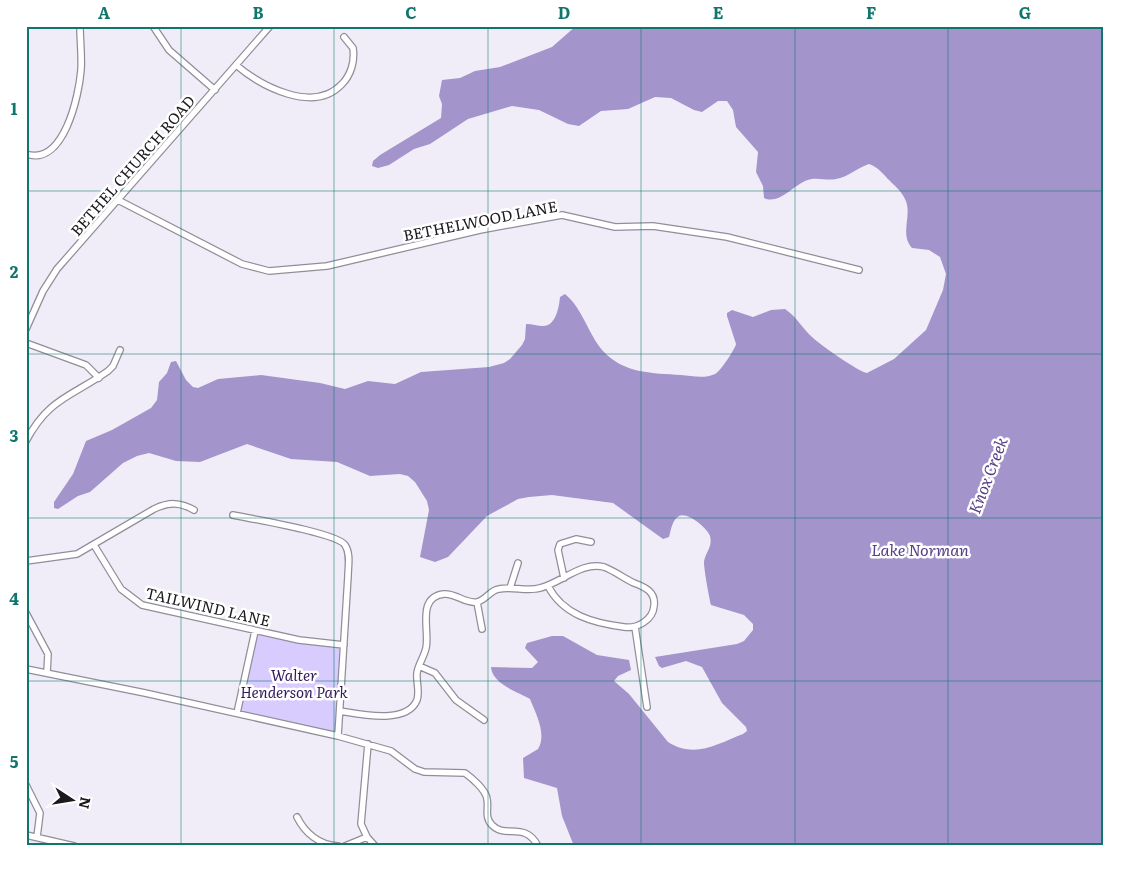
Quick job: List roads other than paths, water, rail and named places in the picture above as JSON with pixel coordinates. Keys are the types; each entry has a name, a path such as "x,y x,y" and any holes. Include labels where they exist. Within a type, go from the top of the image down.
{"street":[{"path":"26,154 40,156 50,150 62,137 68,124 79,84 80,26"},
{"path":"153,26 169,50 214,90"},
{"name":"BETHEL CHURCH ROAD","path":"26,329 51,278 270,26"},
{"path":"236,65 256,78 293,95 310,98 323,97 341,85 351,68 353,48 344,36"},
{"name":"BETHELWOOD LANE","path":"118,200 226,255 260,270 298,269 350,262 445,238 562,216 615,227 653,226 727,237 859,270"},
{"path":"26,343 86,365 99,378"},
{"path":"26,441 42,415 52,404 99,378 113,366 120,350"},
{"path":"26,561 72,556 160,506 178,503 194,510"},
{"path":"233,515 322,534 343,542 348,553 338,736"},
{"path":"564,578 558,553 560,544 576,539 592,542"},
{"name":"TAILWIND LANE","path":"94,545 121,589 135,601 148,607 311,643 344,645"},
{"path":"510,588 518,563"},
{"path":"340,711 373,717 409,709 418,697 417,673 426,648 425,615 429,602 444,594 477,602 497,589 534,590 548,586 586,567 598,566 648,588 654,598 653,612 648,620 635,627 620,627 574,614 557,600 548,586"},
{"path":"477,602 482,629"},
{"path":"26,613 48,654 47,674"},
{"path":"635,627 646,707"},
{"path":"237,713 256,631"},
{"path":"419,666 435,673 456,700 484,720"},
{"path":"26,669 338,736 392,752 415,769 424,772 465,772 485,794 488,817 492,826 505,830 525,832 534,838 538,846"},
{"path":"368,744 361,824 367,837 376,846"},
{"path":"26,785 40,813 36,837"},
{"path":"297,817 301,825 313,837 324,843 338,846"},
{"path":"26,835 74,846"},
{"path":"345,846 367,837"}],"water":[{"name":"Lake Norman","path":"576,26 1103,26 1103,846 574,846 562,816 557,788 524,778 523,758 538,749 541,737 538,717 530,699 501,683 492,673 491,667 532,668 538,662 525,648 527,643 552,636 563,636 597,655 629,660 631,670 618,676 614,681 629,694 668,742 678,747 697,750 715,745 747,731 746,727 722,703 702,667 686,661 662,668 655,657 737,644 744,641 753,630 753,624 744,615 711,605 704,562 710,547 710,536 701,525 687,516 679,516 672,525 669,537 663,539 613,503 552,495 518,499 487,516 448,557 435,562 420,557 429,510 427,501 415,482 408,476 400,474 370,476 337,462 291,459 247,444 200,462 176,461 149,453 137,456 123,463 90,492 78,496 58,509 54,508 54,502 73,474 86,441 112,430 151,408 157,400 159,382 167,373 171,362 176,361 186,380 193,387 198,388 218,379 261,375 320,383 345,389 368,381 395,384 421,372 489,367 504,363 522,345 525,339 526,324 543,326 551,323 556,315 560,297 565,294 576,307 598,344 611,359 639,371 660,374 702,377 715,374 727,360 736,344 727,316 727,313 732,310 753,317 771,310 785,309 793,315 816,341 848,363 867,373 894,359 926,330 943,290 946,274 940,257 929,250 912,248 908,242 906,230 908,211 904,196 880,171 869,164 840,178 809,180 780,197 769,200 764,198 763,186 756,172 758,152 736,127 733,110 727,101 718,101 702,112 671,98 655,97 628,109 601,111 579,126 568,124 539,110 512,106 468,119 430,144 414,149 389,165 378,168 372,166 373,161 380,155 441,118 442,104 439,96 442,80 460,78 475,71 500,67 552,47"}],"water label":[{"name":"Knox Creek","path":"987,475"}],"park label":[{"name":"Walter Henderson Park","path":"294,682"}]}
